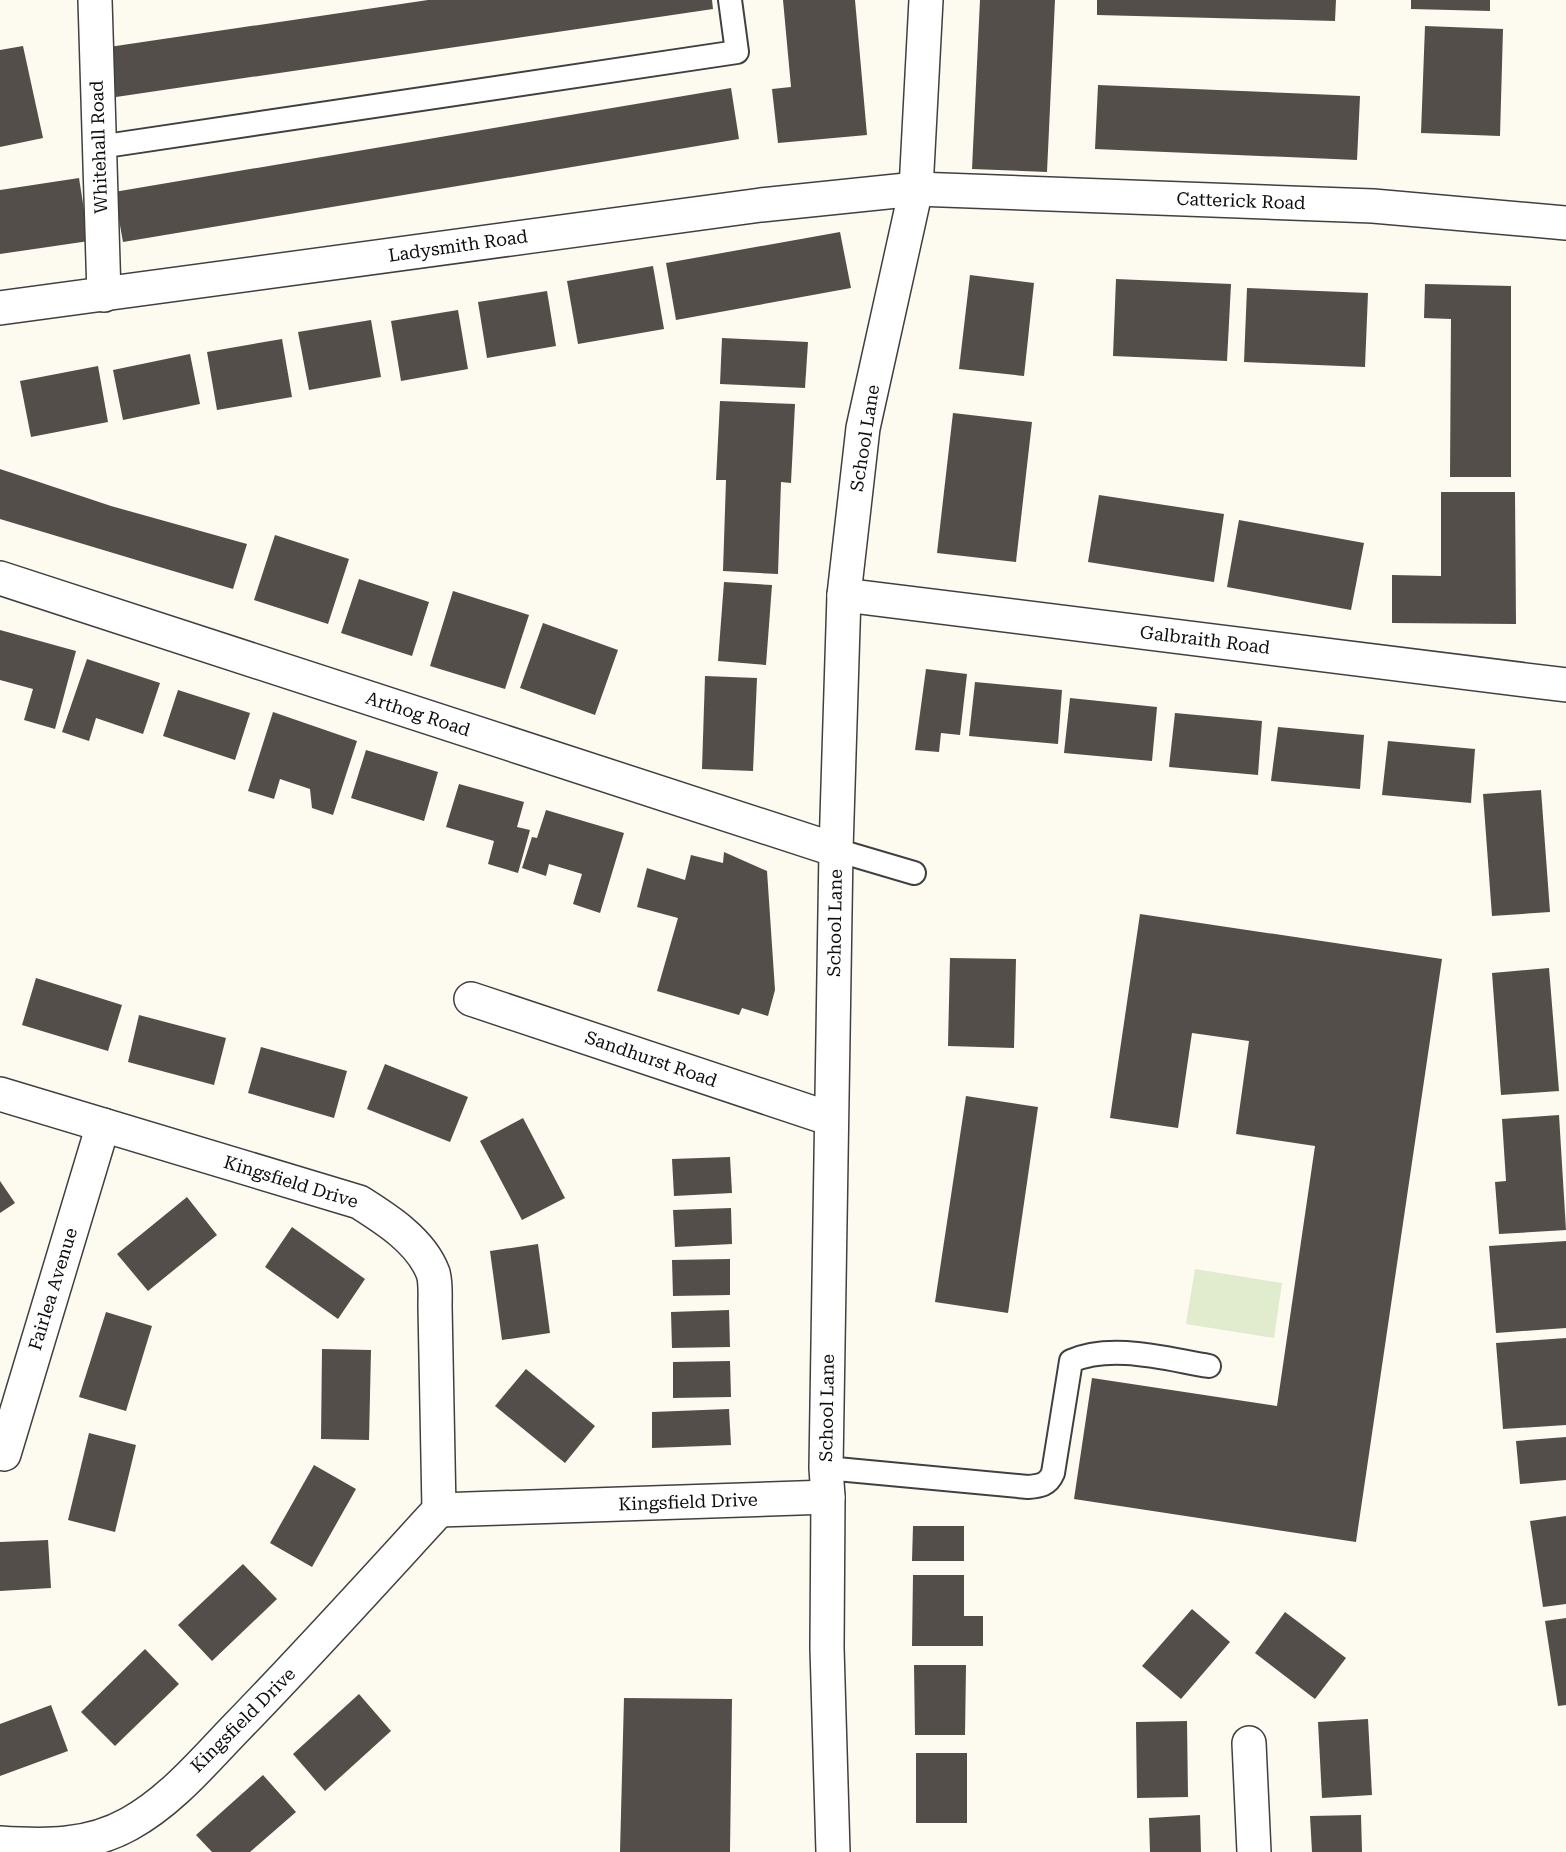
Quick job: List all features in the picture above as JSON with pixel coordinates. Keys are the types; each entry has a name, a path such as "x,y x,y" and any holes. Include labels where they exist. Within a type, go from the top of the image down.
{"street":[{"name":"Whitehall Road","path":"95,0 104,295"},
{"name":"School Lane","path":"833,1852 827,1648 827,1483 836,850 844,595 863,428 916,189 926,0"},
{"name":"Catterick Road","path":"916,189 1373,206 1566,222"},
{"name":"Ladysmith Road","path":"0,308 761,205 916,189"},
{"name":"Arthog Road","path":"0,578 836,850"},
{"name":"Galbraith Road","path":"844,595 1566,685"},
{"name":"Sandhurst Road","path":"471,999 831,1119"},
{"name":"Kingsfield Drive","path":"0,1094 359,1202 404,1233 420,1251 433,1273 439,1510 300,1662 159,1805 128,1825 108,1833 62,1845 0,1843"},
{"name":"Fairlea Avenue","path":"4,1454 103,1125"},
{"name":"Kingsfield Drive","path":"439,1510 827,1483"},
{"path":"1249,1743 1254,1852"}],"lane":[{"path":"99,147 737,52 730,0"},
{"path":"836,850 914,873"},
{"path":"827,1483 1039,1486 1050,1480 1053,1473 1071,1361 1084,1355 1106,1352 1209,1366"}],"green space":[{"path":"1195,1269 1282,1283 1274,1338 1186,1324"}],"building":[{"path":"428,0 712,0 713,9 116,97 109,47"},
{"path":"783,0 855,0 867,135 778,143 772,89 791,87"},
{"path":"980,0 1055,0 1047,172 972,169"},
{"path":"1097,0 1336,0 1335,21 1097,15"},
{"path":"1411,0 1490,0 1490,11 1411,9"},
{"path":"1425,26 1503,29 1500,136 1421,133"},
{"path":"23,46 43,138 0,147 0,50"},
{"path":"1098,85 1360,96 1357,160 1095,149"},
{"path":"731,88 739,139 123,242 114,192"},
{"path":"79,178 89,241 0,254 0,190"},
{"path":"840,232 851,288 676,320 666,263"},
{"path":"653,266 664,329 578,344 567,281"},
{"path":"970,275 1034,283 1024,376 959,369"},
{"path":"1116,279 1231,284 1227,361 1113,356"},
{"path":"1425,284 1511,286 1511,477 1450,477 1451,319 1424,318"},
{"path":"1247,288 1368,293 1365,367 1244,362"},
{"path":"547,291 556,346 487,358 478,302"},
{"path":"458,310 468,369 401,381 391,321"},
{"path":"371,320 381,377 309,390 298,332"},
{"path":"722,338 808,342 805,388 720,384"},
{"path":"282,339 292,397 217,410 207,352"},
{"path":"190,354 200,404 123,420 113,370"},
{"path":"98,366 108,422 31,437 20,381"},
{"path":"720,401 795,404 791,483 781,482 778,574 723,571 726,480 716,480"},
{"path":"953,413 1032,422 1016,562 937,553"},
{"path":"0,469 111,506 247,544 233,589 0,519"},
{"path":"1441,492 1515,492 1516,624 1392,623 1392,575 1441,576"},
{"path":"1099,495 1224,514 1214,582 1088,562"},
{"path":"1239,520 1364,543 1351,610 1227,587"},
{"path":"275,535 349,559 328,624 254,600"},
{"path":"359,579 429,602 412,656 341,633"},
{"path":"724,582 772,585 766,665 718,661"},
{"path":"453,591 529,615 505,689 430,666"},
{"path":"543,623 618,650 595,715 520,688"},
{"path":"0,630 76,651 55,729 24,720 33,689 0,680"},
{"path":"87,659 160,683 143,734 96,718 89,741 62,732"},
{"path":"926,669 967,674 960,735 941,733 939,752 915,750"},
{"path":"705,676 757,678 753,771 702,769"},
{"path":"975,682 1062,690 1058,744 969,736"},
{"path":"178,690 250,713 235,760 163,736"},
{"path":"1070,698 1157,707 1152,761 1064,753"},
{"path":"273,712 357,741 333,815 312,808 310,789 280,779 274,799 248,791"},
{"path":"1175,713 1262,721 1258,775 1169,767"},
{"path":"1278,727 1364,735 1360,789 1271,781"},
{"path":"1388,741 1475,749 1471,803 1382,795"},
{"path":"366,750 438,772 424,821 351,798"},
{"path":"459,784 524,802 517,827 530,830 518,873 488,864 494,841 446,827"},
{"path":"1541,790 1550,912 1492,916 1483,794"},
{"path":"546,810 624,833 600,913 573,904 582,874 549,864 546,876 522,868 532,837 537,838"},
{"path":"724,852 767,871 775,990 768,1016 742,1008 739,1015 657,991 678,918 637,907 647,868 685,880 691,855 723,863"},
{"path":"1140,914 1442,959 1356,1542 1074,1499 1092,1378 1277,1406 1315,1146 1236,1134 1249,1041 1192,1033 1178,1128 1110,1118"},
{"path":"950,958 1016,959 1014,1048 948,1046"},
{"path":"1549,968 1559,1091 1501,1095 1492,973"},
{"path":"36,978 122,1005 108,1051 22,1025"},
{"path":"139,1015 226,1038 214,1085 128,1062"},
{"path":"261,1047 347,1071 334,1118 248,1093"},
{"path":"385,1064 468,1097 450,1142 367,1109"},
{"path":"966,1096 1038,1107 1008,1313 935,1302"},
{"path":"1559,1115 1566,1230 1499,1234 1495,1182 1506,1181 1502,1119"},
{"path":"523,1118 565,1198 522,1220 480,1141"},
{"path":"730,1157 732,1193 674,1196 672,1159"},
{"path":"0,1181 15,1203 0,1213"},
{"path":"187,1197 217,1235 148,1291 117,1254"},
{"path":"731,1208 732,1244 675,1247 673,1210"},
{"path":"292,1227 365,1279 338,1319 265,1267"},
{"path":"1566,1241 1566,1328 1496,1333 1489,1246"},
{"path":"538,1244 550,1333 502,1340 490,1251"},
{"path":"730,1259 730,1295 673,1296 672,1260"},
{"path":"729,1310 730,1347 672,1348 671,1312"},
{"path":"106,1312 152,1326 126,1411 79,1397"},
{"path":"1566,1338 1566,1425 1503,1429 1496,1343"},
{"path":"322,1349 371,1350 369,1440 321,1439"},
{"path":"730,1361 731,1397 673,1398 673,1362"},
{"path":"526,1369 595,1426 565,1463 495,1406"},
{"path":"729,1409 731,1445 652,1448 652,1412"},
{"path":"89,1433 136,1445 115,1532 68,1520"},
{"path":"1566,1437 1566,1480 1520,1484 1516,1441"},
{"path":"314,1465 356,1489 312,1567 270,1543"},
{"path":"1566,1516 1566,1604 1543,1607 1530,1521"},
{"path":"913,1526 964,1526 964,1561 912,1561"},
{"path":"48,1540 51,1588 0,1591 0,1542"},
{"path":"243,1564 277,1599 212,1661 178,1625"},
{"path":"913,1575 964,1575 964,1616 983,1616 983,1646 912,1646"},
{"path":"1192,1609 1230,1642 1181,1699 1142,1666"},
{"path":"1285,1612 1346,1658 1315,1699 1255,1653"},
{"path":"1566,1618 1566,1705 1558,1706 1545,1621"},
{"path":"145,1649 179,1684 115,1746 81,1712"},
{"path":"914,1665 966,1665 965,1735 915,1735"},
{"path":"359,1694 391,1731 325,1791 293,1754"},
{"path":"624,1698 732,1699 730,1852 620,1852"},
{"path":"51,1705 68,1751 0,1776 0,1724"},
{"path":"1368,1719 1372,1795 1322,1798 1318,1722"},
{"path":"1187,1721 1188,1797 1137,1798 1136,1722"},
{"path":"916,1753 967,1753 967,1823 916,1823"},
{"path":"263,1775 296,1812 250,1852 212,1852 196,1835"},
{"path":"1200,1815 1201,1852 1150,1852 1149,1818"},
{"path":"1361,1815 1362,1852 1312,1852 1310,1816"}]}
